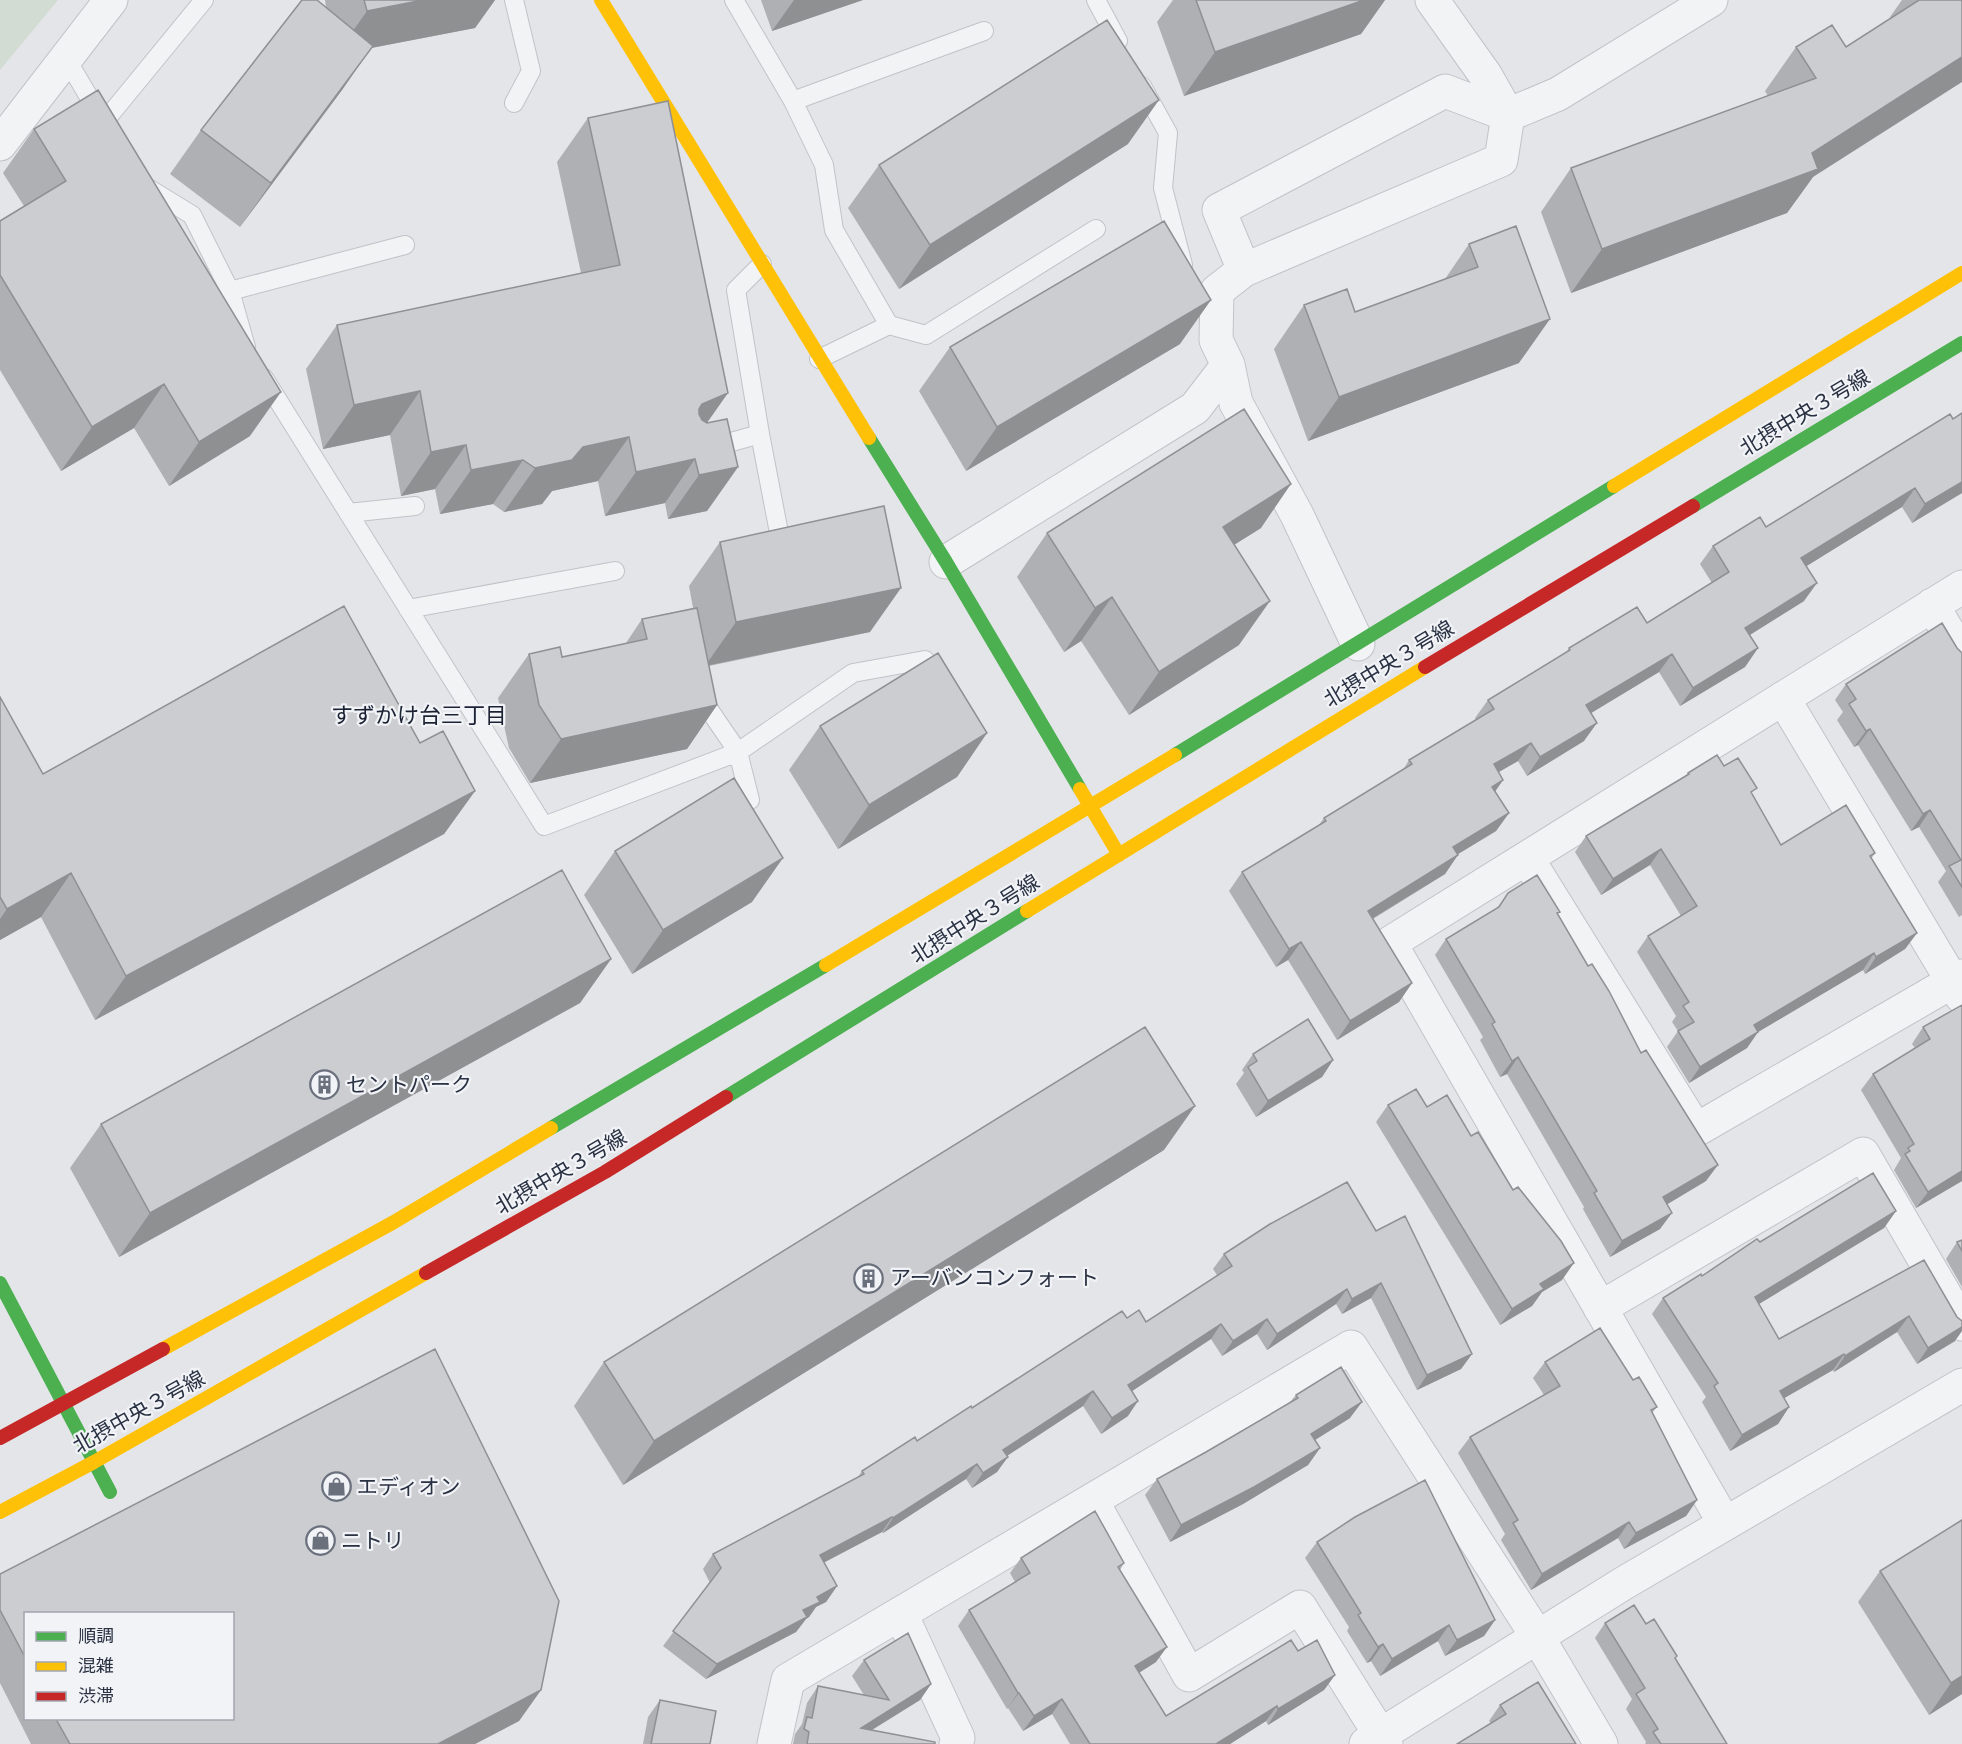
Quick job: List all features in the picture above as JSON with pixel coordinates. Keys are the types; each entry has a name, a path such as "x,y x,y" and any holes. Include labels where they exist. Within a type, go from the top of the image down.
{"street":[{"path":"0,144 111,0"},
{"path":"601,0 819,359 946,562 1119,855"},
{"path":"946,562 1195,408 1214,341 1217,291 1244,270 1501,160 1508,115 1486,76 1432,0"},
{"path":"1244,270 1219,210 1445,91 1508,115 1558,94 1711,0"},
{"name":"北摂中央３号線","path":"0,1438 394,1222 1091,807 1962,273"},
{"path":"1214,341 1236,403 1297,515 1358,644"},
{"name":"北摂中央３号線","path":"0,1512 94,1462 605,1172 1314,734 1962,343"},
{"path":"1725,1524 1390,943 1962,587"},
{"path":"1932,605 1962,656"},
{"path":"1527,858 1696,1130 1959,985 1784,698"},
{"path":"1600,1308 1863,1154 1962,1324"},
{"path":"0,1283 110,1492"},
{"path":"774,1744 788,1680 1352,1347 1537,1636 1601,1744"},
{"path":"1092,1502 1189,1675 1300,1607 1377,1741 1537,1636 1962,1385"},
{"path":"901,1614 958,1738 956,1744"}],"lane":[{"path":"66,58 107,127 204,0"},
{"path":"514,0 531,71 514,104"},
{"path":"734,0 793,101 824,165 834,230 889,325"},
{"path":"1095,0 1168,133 1163,188 1186,277"},
{"path":"793,101 984,31"},
{"path":"133,173 139,183 192,215 230,291 248,352 544,826 738,752 853,673 925,660"},
{"path":"819,359 889,325 926,334 1096,229"},
{"path":"230,291 405,245"},
{"path":"762,264 736,290 780,538"},
{"path":"689,453 760,434"},
{"path":"348,513 415,506"},
{"path":"408,609 615,571"},
{"path":"708,708 738,752 750,801"}],"shaded area":[{"path":"0,0 58,0 0,70"}],"building":[{"path":"302,0 317,0 373,46 271,183 201,130"},
{"path":"364,0 423,0 367,11"},
{"path":"1196,0 1364,0 1215,52"},
{"path":"1919,0 1962,0 1962,57 1812,153 1818,169 1602,249 1571,168 1816,78 1796,47 1832,25 1846,47"},
{"path":"1107,20 1159,100 930,245 879,165"},
{"path":"98,90 281,392 199,442 164,384 92,427 0,275 0,221 66,181 34,129"},
{"path":"668,101 728,393 702,404 699,414 707,423 727,419 738,467 699,475 695,459 636,472 629,437 583,447 572,460 535,468 523,460 471,470 466,445 431,452 420,391 354,405 337,325 620,265 588,118"},
{"path":"1164,221 1211,300 997,427 950,347"},
{"path":"1516,226 1550,319 1339,397 1304,305 1347,289 1355,312 1478,267 1469,244"},
{"path":"1244,409 1291,484 1223,527 1270,601 1159,672 1112,597 1095,608 1047,533"},
{"path":"1962,413 1962,482 1925,504 1915,488 1801,558 1817,583 1745,628 1758,648 1693,688 1672,654 1586,705 1597,723 1540,757 1531,743 1494,764 1503,780 1492,787 1509,813 1453,847 1458,855 1368,911 1412,983 1350,1021 1301,942 1289,949 1242,872 1326,821 1324,818 1412,764 1409,760 1494,709 1488,700 1570,650 1569,648 1637,607 1647,623 1729,572 1713,546 1760,517 1766,527 1950,414 1953,419"},
{"path":"884,506 901,588 736,622 720,542"},
{"path":"344,606 420,743 443,731 475,791 126,976 71,873 7,909 0,897 0,697 43,774"},
{"path":"697,608 717,705 561,739 539,705 529,654 560,647 562,657 647,639 642,619"},
{"path":"1942,623 1962,653 1962,887 1949,866 1961,860 1930,810 1923,814 1870,729 1866,731 1849,704 1856,699 1846,684"},
{"path":"938,653 987,733 869,805 820,726"},
{"path":"1717,755 1724,766 1738,758 1757,788 1751,792 1781,845 1846,805 1875,853 1870,856 1917,933 1876,957 1874,953 1754,1025 1758,1032 1700,1067 1678,1031 1694,1022 1683,1006 1689,1002 1648,936 1697,906 1661,849 1613,879 1586,836"},
{"path":"734,778 783,858 663,930 615,851"},
{"name":"セントパーク","path":"562,870 611,959 150,1213 101,1124"},
{"path":"1537,875 1560,912 1557,913 1588,966 1592,964 1609,991 1641,1053 1646,1050 1718,1165 1663,1197 1672,1213 1622,1241 1594,1193 1597,1191 1518,1057 1512,1061 1492,1024 1495,1022 1446,939 1499,907 1508,893"},
{"path":"1962,1005 1962,1171 1928,1192 1905,1154 1914,1144 1873,1074 1930,1039 1923,1027"},
{"path":"1308,1019 1333,1060 1268,1101 1248,1067 1257,1061 1253,1054"},
{"name":"アーバンコンフォート","path":"1145,1027 1195,1106 654,1441 604,1362"},
{"path":"1416,1089 1427,1107 1447,1095 1471,1136 1478,1132 1513,1190 1518,1187 1561,1241 1574,1263 1540,1284 1544,1289 1512,1309 1388,1105"},
{"path":"1873,1173 1896,1211 1755,1297 1779,1339 1924,1260 1957,1317 1962,1321 1962,1327 1928,1348 1909,1316 1845,1356 1844,1354 1780,1391 1789,1407 1742,1435 1714,1386 1718,1383 1663,1298 1701,1274 1702,1276 1757,1239 1760,1242"},
{"path":"1347,1182 1376,1231 1405,1216 1472,1354 1427,1375 1381,1283 1352,1299 1347,1289 1277,1334 1267,1319 1233,1341 1221,1324 1128,1385 1138,1401 1112,1418 1093,1391 1003,1450 1008,1457 983,1473 977,1464 893,1518 820,1555 837,1586 817,1597 820,1602 803,1610 807,1617 717,1664 673,1631 721,1568 713,1554 864,1474 862,1471 915,1437 917,1441 971,1406 972,1408 1122,1311 1127,1318 1139,1310 1146,1322 1232,1266 1224,1254 1270,1224"},
{"path":"1962,1240 1962,1251 1957,1242"},
{"path":"1600,1328 1633,1380 1639,1377 1657,1407 1651,1410 1697,1500 1636,1533 1629,1522 1542,1574 1513,1523 1518,1520 1470,1437 1560,1386 1545,1362"},
{"name":"エディオン","path":"435,1349 559,1601 541,1690 438,1744 70,1744 57,1720 234,1720 234,1612 24,1612 24,1655 0,1610 0,1574"},
{"path":"1341,1367 1362,1402 1311,1434 1320,1448 1254,1487 1181,1525 1157,1479 1298,1398 1296,1395"},
{"path":"1425,1480 1495,1620 1457,1640 1449,1625 1392,1659 1383,1644 1378,1647 1358,1615 1361,1613 1317,1542 1355,1517"},
{"path":"1095,1511 1124,1563 1118,1567 1167,1647 1135,1666 1166,1716 1291,1640 1298,1651 1317,1640 1335,1675 1278,1709 1277,1706 1216,1744 1090,1744 1062,1699 1034,1716 969,1610 1030,1573 1021,1558"},
{"path":"1962,1520 1962,1676 1951,1683 1880,1571"},
{"path":"1634,1605 1646,1624 1654,1619 1727,1744 1661,1744 1653,1732 1658,1729 1636,1694 1645,1688 1605,1623"},
{"path":"908,1633 931,1684 861,1728 935,1742 935,1744 807,1744 809,1732 804,1729 807,1717 812,1718 818,1686 889,1700 864,1660"},
{"path":"1538,1682 1576,1744 1457,1744 1506,1714 1500,1705"},
{"path":"660,1700 716,1711 710,1744 651,1744"}],"traffic: fast":[{"path":"1693,506 1962,343"},
{"path":"869,438 946,562 1080,789"},
{"path":"1175,755 1614,486"},
{"path":"726,1097 1027,911"},
{"path":"551,1128 826,965"},
{"path":"0,1283 110,1492"}],"traffic: slow":[{"path":"601,0 869,438"},
{"path":"1614,486 1962,273"},
{"path":"1027,911 1425,667"},
{"path":"826,965 1175,755"},
{"path":"1080,789 1119,855"},
{"path":"163,1349 394,1222 551,1128"},
{"path":"0,1512 94,1462 426,1273"}],"traffic: jam":[{"path":"1425,667 1693,506"},
{"path":"426,1273 605,1172 726,1097"},
{"path":"0,1438 163,1349"}],"place":[{"name":"セントパーク","path":"325,1085"},
{"name":"アーバンコンフォート","path":"869,1278"},
{"name":"エディオン","path":"336,1487"},
{"name":"ニトリ","path":"320,1541"}],"district":[{"name":"すずかけ台三丁目","path":"419,715"}]}
